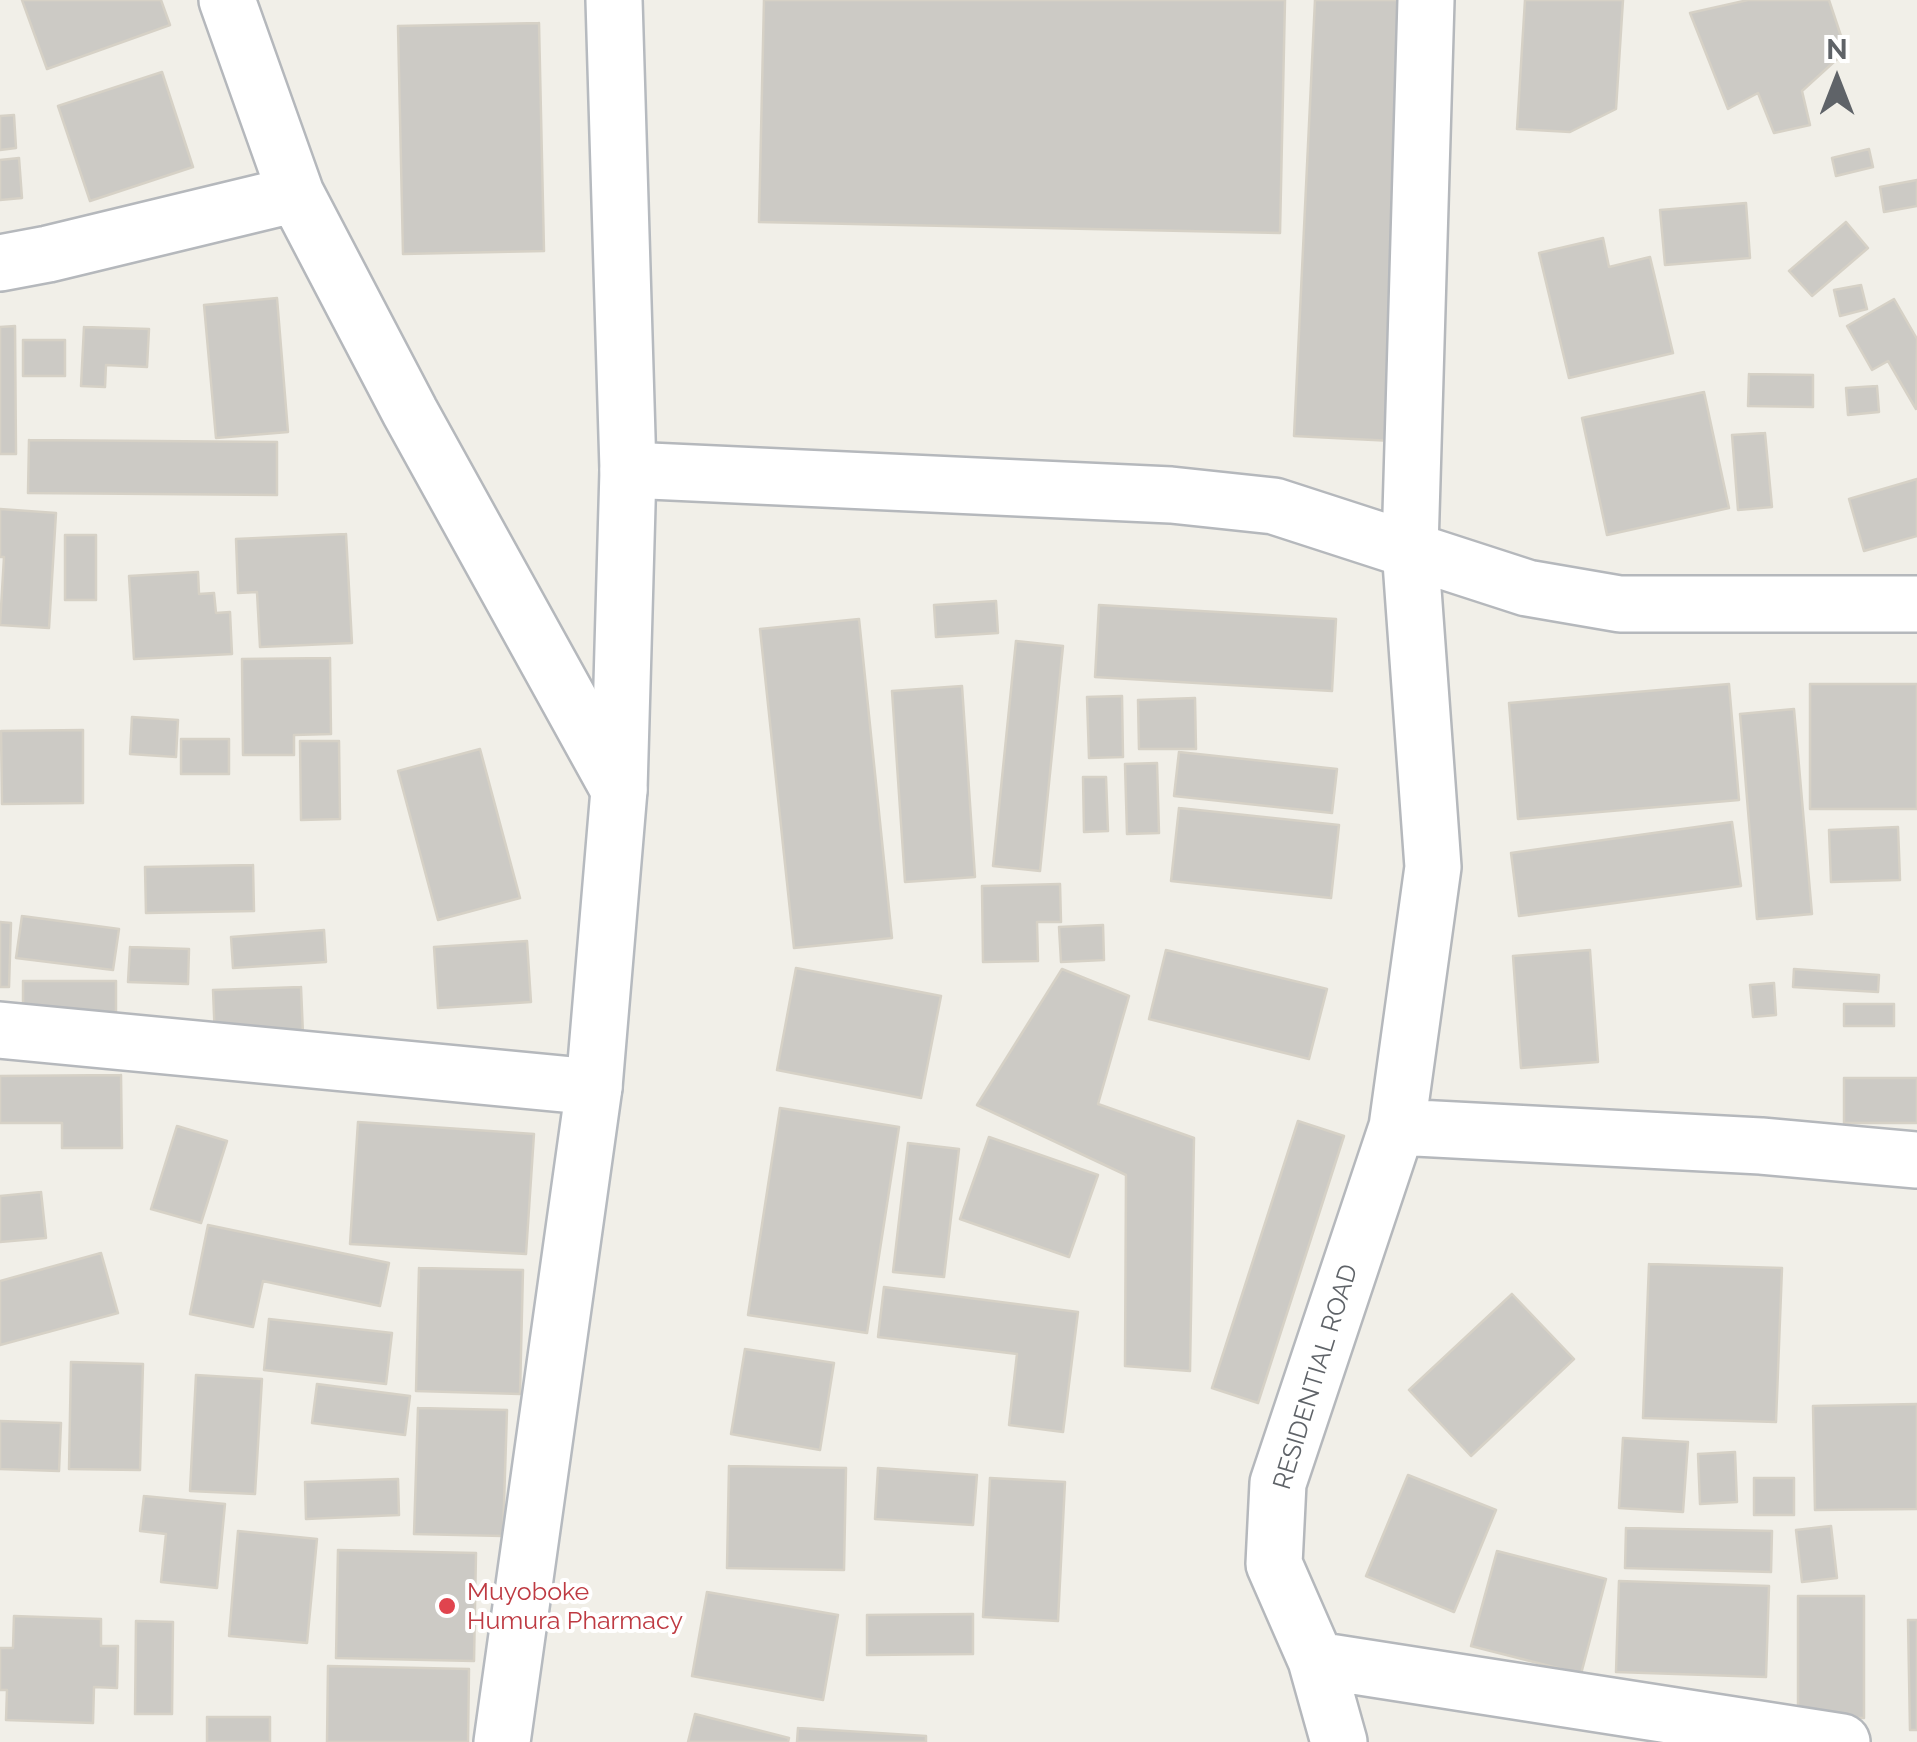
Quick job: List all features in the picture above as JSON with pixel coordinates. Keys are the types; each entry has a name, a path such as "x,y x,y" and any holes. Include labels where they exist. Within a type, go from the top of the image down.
{"street":[{"path":"226,0 296,194 410,412 619,790"},
{"path":"502,1742 594,1087 619,790 628,470 614,0"},
{"name":"RESIDENTIAL ROAD","path":"1339,1742 1316,1660 1274,1564 1278,1483 1397,1127 1433,867 1410,548 1426,0"},
{"path":"0,263 296,194"},
{"path":"628,470 1171,495 1274,506 1527,588 1620,604 1917,604"},
{"path":"0,1030 594,1087"},
{"path":"1397,1127 1761,1146 1917,1160"},
{"path":"1316,1660 1842,1742"}],"building":[{"path":"22,0 161,0 170,25 47,69"},
{"path":"764,0 1285,0 1280,233 759,222"},
{"path":"1315,0 1414,0 1393,441 1294,436"},
{"path":"1525,0 1623,0 1616,109 1570,132 1517,129"},
{"path":"1748,0 1829,0 1846,51 1802,91 1810,125 1774,133 1758,93 1728,109 1690,13"},
{"path":"539,23 544,251 403,254 398,26"},
{"path":"162,72 193,167 90,201 58,106"},
{"path":"14,115 16,148 0,150 0,116"},
{"path":"1869,149 1873,167 1836,176 1832,158"},
{"path":"19,158 22,198 0,200 0,160"},
{"path":"1917,180 1917,206 1884,212 1880,187"},
{"path":"1746,203 1750,258 1665,265 1660,210"},
{"path":"1846,222 1868,248 1812,296 1789,271"},
{"path":"1603,238 1609,267 1650,257 1673,353 1569,378 1539,253"},
{"path":"1861,285 1867,309 1840,316 1834,290"},
{"path":"277,298 288,432 216,438 204,305"},
{"path":"1894,299 1917,339 1916,409 1888,361 1872,370 1847,326"},
{"path":"15,326 16,454 0,454 0,327"},
{"path":"84,327 149,329 147,367 106,365 105,387 81,386"},
{"path":"23,340 65,340 65,376 23,376"},
{"path":"1749,374 1813,375 1813,407 1748,406"},
{"path":"1877,386 1879,412 1848,415 1846,388"},
{"path":"1704,392 1729,508 1607,535 1582,418"},
{"path":"1765,433 1772,507 1738,510 1732,435"},
{"path":"29,440 277,442 277,495 28,493"},
{"path":"1917,479 1917,536 1864,551 1849,499"},
{"path":"0,509 56,513 49,628 0,625 4,557 0,557"},
{"path":"346,534 352,643 260,647 257,592 238,593 236,539"},
{"path":"65,535 96,535 96,600 65,600"},
{"path":"198,572 199,594 214,593 216,613 230,612 232,654 134,659 129,576"},
{"path":"996,601 998,633 936,637 934,605"},
{"path":"1099,605 1336,619 1332,691 1095,677"},
{"path":"859,619 892,938 794,948 760,629"},
{"path":"1016,641 1063,646 1040,871 993,866"},
{"path":"330,658 331,734 294,735 294,755 243,755 242,659"},
{"path":"1729,684 1739,800 1518,819 1509,703"},
{"path":"1810,684 1917,684 1917,809 1810,809"},
{"path":"962,686 975,877 905,882 892,691"},
{"path":"1122,696 1123,757 1089,758 1087,697"},
{"path":"1195,698 1196,749 1139,749 1138,700"},
{"path":"1794,709 1812,914 1757,919 1740,714"},
{"path":"132,717 178,720 176,757 130,754"},
{"path":"83,730 83,803 2,804 1,731"},
{"path":"181,739 229,739 229,774 181,774"},
{"path":"300,741 339,741 340,819 301,820"},
{"path":"480,749 520,898 438,920 398,771"},
{"path":"1179,752 1337,769 1332,813 1174,796"},
{"path":"1157,763 1159,833 1127,834 1125,764"},
{"path":"1083,777 1106,777 1108,831 1084,832"},
{"path":"1179,808 1339,825 1331,898 1171,881"},
{"path":"1732,822 1741,886 1519,916 1511,853"},
{"path":"1898,827 1900,880 1831,882 1829,830"},
{"path":"253,865 254,911 146,913 145,867"},
{"path":"1060,884 1061,922 1037,922 1038,961 983,962 982,886"},
{"path":"22,916 119,929 113,970 16,958"},
{"path":"0,922 11,923 9,987 0,987"},
{"path":"1103,925 1104,960 1061,962 1059,927"},
{"path":"324,930 326,962 233,968 231,937"},
{"path":"527,941 531,1002 438,1008 434,947"},
{"path":"130,947 189,949 188,984 128,982"},
{"path":"1166,950 1327,989 1309,1059 1149,1019"},
{"path":"1590,950 1598,1062 1521,1068 1513,956"},
{"path":"796,968 941,996 921,1098 777,1070"},
{"path":"1062,969 1129,996 1098,1104 1194,1138 1190,1371 1125,1366 1126,1175 977,1105"},
{"path":"1794,969 1879,975 1878,992 1793,987"},
{"path":"23,981 116,981 116,1018 23,1018"},
{"path":"1774,983 1776,1015 1753,1017 1750,985"},
{"path":"301,987 303,1035 215,1039 213,990"},
{"path":"1844,1004 1894,1004 1894,1026 1844,1026"},
{"path":"121,1075 122,1148 62,1148 62,1123 0,1123 0,1076"},
{"path":"1844,1078 1917,1078 1917,1123 1844,1123"},
{"path":"780,1108 899,1127 867,1333 748,1315"},
{"path":"1298,1121 1344,1136 1258,1403 1212,1388"},
{"path":"358,1122 534,1134 526,1254 350,1244"},
{"path":"177,1126 227,1141 201,1223 151,1209"},
{"path":"989,1137 1098,1175 1069,1257 960,1219"},
{"path":"908,1143 959,1149 944,1277 893,1272"},
{"path":"41,1192 46,1238 0,1242 0,1196"},
{"path":"208,1225 389,1263 380,1306 263,1281 253,1327 190,1314"},
{"path":"101,1253 118,1313 0,1345 0,1281"},
{"path":"1649,1264 1782,1268 1776,1422 1643,1418"},
{"path":"419,1268 523,1270 520,1394 416,1391"},
{"path":"884,1287 1078,1312 1063,1432 1009,1425 1017,1354 878,1337"},
{"path":"1512,1294 1574,1359 1471,1456 1409,1390"},
{"path":"269,1319 392,1333 386,1384 264,1370"},
{"path":"745,1349 834,1363 820,1450 731,1434"},
{"path":"71,1362 143,1364 140,1470 69,1469"},
{"path":"196,1375 262,1379 255,1494 190,1491"},
{"path":"317,1384 410,1396 405,1435 312,1423"},
{"path":"1917,1404 1917,1509 1815,1510 1813,1406"},
{"path":"418,1408 507,1410 503,1536 414,1534"},
{"path":"0,1421 61,1423 59,1471 0,1469"},
{"path":"1623,1438 1688,1442 1683,1512 1619,1508"},
{"path":"1735,1452 1737,1502 1700,1504 1698,1454"},
{"path":"729,1466 846,1468 844,1570 727,1568"},
{"path":"878,1468 977,1475 973,1525 875,1519"},
{"path":"1408,1475 1496,1510 1454,1612 1366,1576"},
{"path":"990,1478 1065,1482 1058,1621 983,1617"},
{"path":"1754,1478 1794,1478 1794,1515 1754,1515"},
{"path":"398,1479 399,1515 306,1519 305,1482"},
{"path":"144,1496 225,1504 217,1588 161,1582 166,1534 140,1531"},
{"path":"1831,1526 1837,1578 1802,1582 1796,1530"},
{"path":"1626,1528 1772,1531 1771,1572 1625,1568"},
{"path":"238,1531 317,1539 307,1643 229,1636"},
{"path":"338,1550 476,1553 474,1661 336,1658"},
{"path":"1497,1551 1606,1579 1581,1674 1471,1646"},
{"path":"1619,1581 1769,1586 1766,1677 1616,1672"},
{"path":"707,1592 838,1615 823,1700 692,1676"},
{"path":"1798,1596 1864,1596 1864,1718 1798,1718"},
{"path":"973,1614 973,1654 867,1655 867,1615"},
{"path":"14,1616 101,1619 101,1646 118,1646 117,1688 94,1687 93,1723 6,1720 7,1690 0,1690 0,1648 13,1648"},
{"path":"1908,1620 1917,1620 1917,1730 1910,1730"},
{"path":"136,1621 173,1622 172,1714 135,1714"},
{"path":"328,1666 469,1669 468,1742 327,1742"},
{"path":"695,1714 789,1738 788,1742 688,1742"},
{"path":"207,1717 270,1717 270,1742 207,1742"},
{"path":"798,1728 926,1736 926,1742 797,1742"}],"place":[{"name":"Muyoboke Humura Pharmacy","path":"447,1606"}]}
